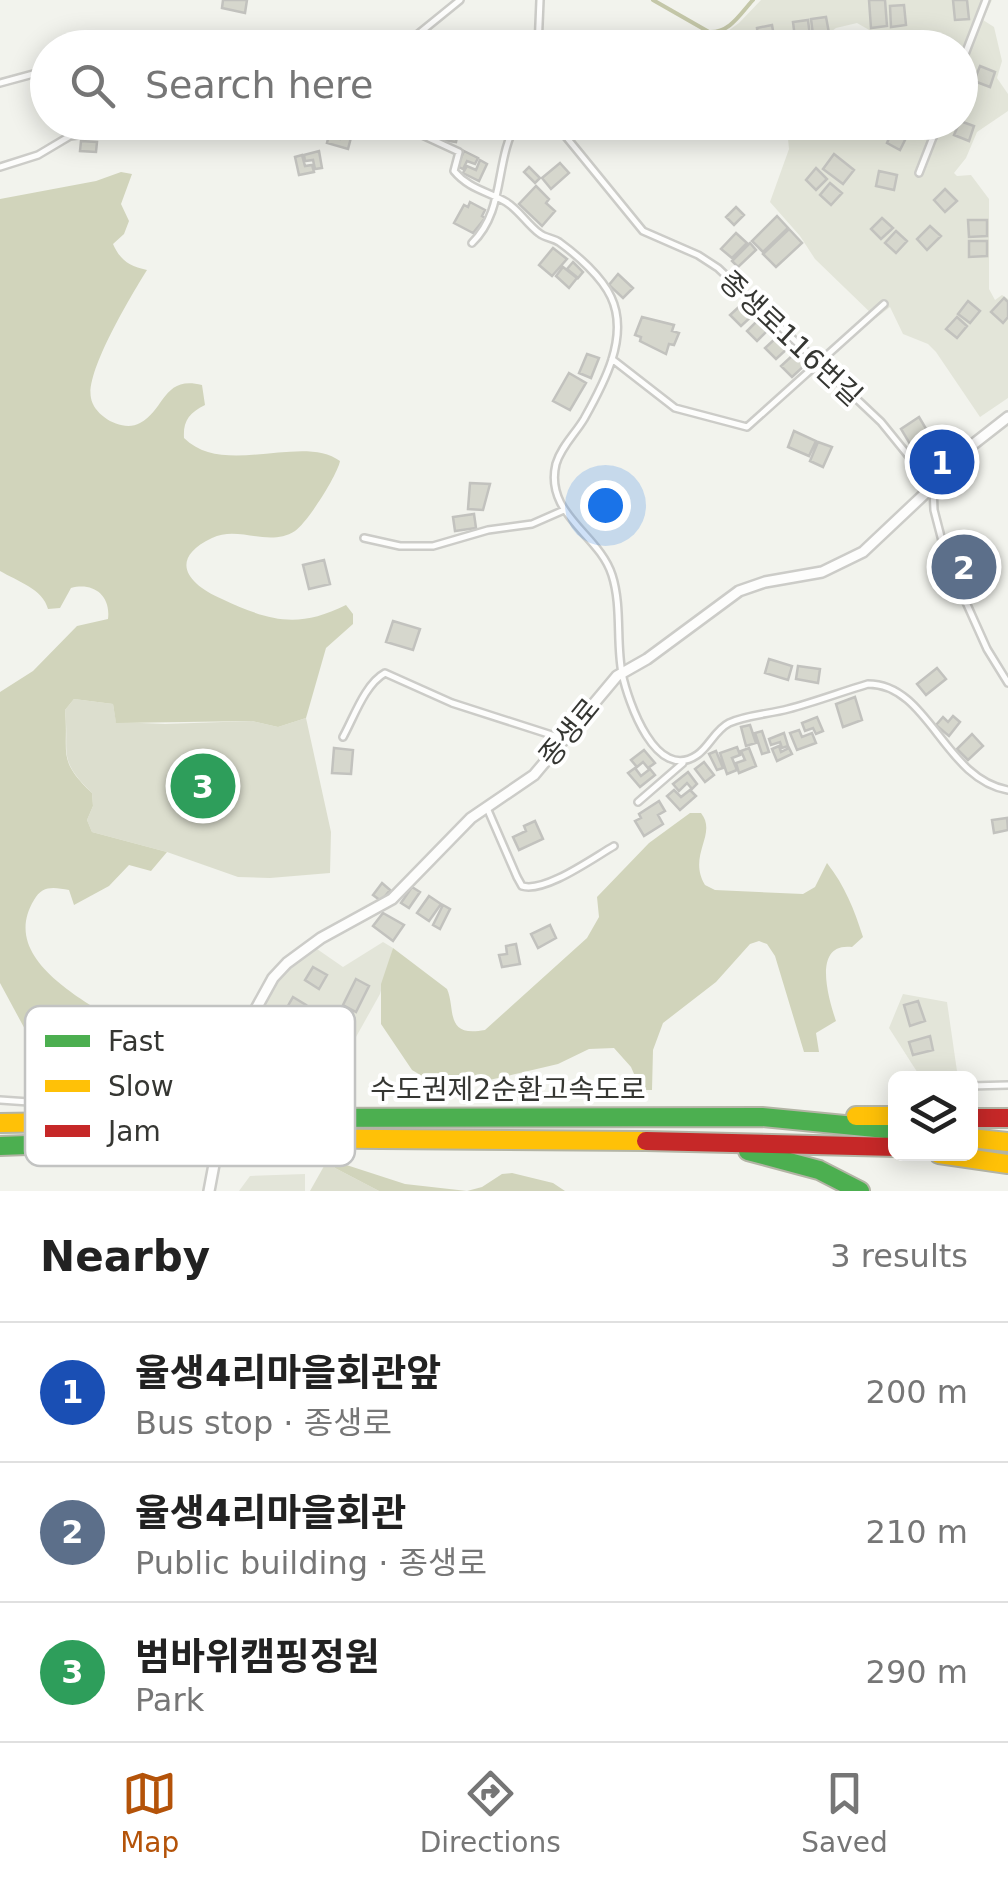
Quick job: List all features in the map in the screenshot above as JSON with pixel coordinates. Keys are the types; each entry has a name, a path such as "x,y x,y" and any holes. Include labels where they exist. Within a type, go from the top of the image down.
{"highway":[{"path":"762,1117 888,1116"},
{"name":"수도권제2순환고속도로","path":"355,1118 762,1117 888,1129"},
{"path":"978,1118 1008,1118"},
{"name":"수도권제2순환고속도로","path":"0,1123 25,1123"},
{"name":"수도권제2순환고속도로","path":"355,1139 888,1147"},
{"path":"978,1139 1008,1142"},
{"path":"684,1141 768,1154 819,1170 860,1191"},
{"name":"수도권제2순환고속도로","path":"0,1146 25,1145"},
{"path":"978,1160 1008,1164"}],"street":[{"name":"종생로","path":"256,1006 272,978 287,963 321,938 392,899 445,842 534,775 584,711 622,673 739,591 845,564 933,486 962,453 1008,417"},
{"name":"종생로","path":"209,1191 214,1166"}],"lane":[{"path":"423,30 460,0"},
{"path":"539,30 540,0"},
{"path":"974,30 986,0"},
{"path":"0,83 30,75"},
{"path":"0,167 38,154 63,140"},
{"path":"433,140 459,152 454,172 462,180 517,211 542,236 556,240 599,278 611,297 616,320 612,358 584,418 557,460 556,489 564,510 603,556 613,578 622,673 649,740 669,760 685,761"},
{"path":"472,242 482,232 497,198 502,154 509,140"},
{"name":"종생로116번길","path":"569,140 643,231 718,268 881,422 933,486"},
{"path":"919,174 932,140"},
{"path":"612,358 675,408 748,428 884,304"},
{"path":"933,486 934,510 947,560 987,649 1008,683"},
{"path":"364,538 400,546 433,546 488,530 532,524 564,510"},
{"path":"342,737 378,676 386,673 452,703 564,739"},
{"path":"638,802 732,722 868,684 881,684 903,695 947,750 990,786 1008,790"},
{"path":"487,808 522,886 530,888 556,879 614,846"},
{"path":"978,1086 1008,1085"},
{"path":"0,1100 25,1102"}],"shaded area":[{"path":"761,0 992,0 983,20 994,27 1002,61 997,78 1008,94 1008,111 978,131 978,30 869,30 857,23 833,30 729,30"},
{"path":"788,140 974,140 954,173 971,175 989,199 989,289 995,300 1002,295 1008,299 1008,398 980,417 936,352 928,344 903,334 890,307 876,318 815,259 770,202 789,149"},
{"path":"383,942 393,948 380,994 356,1037 355,1006 257,1006 270,984 298,959 317,949 343,967"},
{"path":"903,994 947,1002 957,1071 917,1071 889,1028"},
{"path":"305,1174 305,1191 239,1191 250,1176"}],"green space":[{"path":"121,172 132,174 121,204 129,221 124,234 113,244 126,262 147,270 95,370 91,398 98,411 110,421 133,426 148,417 172,389 189,383 202,385 205,405 188,418 184,432 184,438 201,449 220,455 305,451 340,461 321,499 295,531 274,537 233,534 212,538 190,554 187,571 210,593 254,613 298,619 346,605 353,614 353,624 326,648 306,718 278,727 252,721 116,723 113,704 74,699 65,710 66,755 73,772 92,793 93,806 87,820 92,832 167,852 151,871 129,865 109,886 74,905 69,890 49,888 37,895 26,920 27,939 35,956 47,972 92,1006 25,1006 25,1029 0,983 0,692 33,671 77,626 108,619 108,611 99,592 86,587 71,588 60,608 48,609 35,591 0,571 0,199 96,181"},
{"path":"74,699 113,704 116,722 252,721 278,727 306,718 331,832 330,873 238,877 92,832 87,820 93,806 92,793 73,771 67,755 65,710"},
{"path":"690,813 701,813 705,821 700,874 705,885 715,890 803,894 815,887 827,863 844,889 863,937 852,947 839,948 827,963 827,987 836,1021 816,1033 819,1052 804,1052 775,956 767,944 759,941 750,944 716,982 663,1023 653,1050 652,1090 641,1090 631,1067 614,1048 589,1049 558,1064 485,1081 422,1076 412,1070 381,1024 381,984 393,948 447,989 457,1026 463,1030 485,1030 587,938 599,917 597,897 649,843"},
{"path":"324,1166 333,1166 379,1191 310,1191"},
{"path":"350,1166 405,1184 467,1191 379,1191 335,1168"},
{"path":"512,1173 553,1183 565,1191 467,1191"}],"building":[{"path":"223,0 247,0 245,13 222,8"},
{"path":"869,0 885,0 887,26 871,28"},
{"path":"953,0 967,0 969,19 955,20"},
{"path":"904,5 906,25 891,27 890,6"},
{"path":"826,17 828,30 812,30 811,19"},
{"path":"808,20 809,30 794,30 793,22"},
{"path":"980,66 995,72 990,87 978,82"},
{"path":"328,140 350,140 348,149 327,143"},
{"path":"888,140 905,140 900,150 887,143"},
{"path":"81,141 97,142 96,152 80,151"},
{"path":"319,151 322,168 315,169 313,160 305,161 304,155"},
{"path":"464,151 478,158 475,164 467,161 463,169 457,166"},
{"path":"834,154 854,170 843,184 823,169"},
{"path":"302,155 305,166 312,165 314,172 299,175 295,157"},
{"path":"480,160 487,164 479,181 463,173 467,166 476,170"},
{"path":"560,163 569,173 551,189 542,178"},
{"path":"529,167 540,178 535,183 524,172"},
{"path":"816,168 827,179 816,190 806,180"},
{"path":"879,171 897,175 894,190 876,186"},
{"path":"830,183 842,193 831,205 820,195"},
{"path":"536,186 555,211 542,226 519,204"},
{"path":"945,189 957,201 945,212 934,200"},
{"path":"470,202 485,210 485,218 473,233 454,223"},
{"path":"736,207 744,215 734,225 726,217"},
{"path":"777,216 788,228 763,252 752,241"},
{"path":"882,218 893,228 881,239 871,229"},
{"path":"968,220 987,220 987,236 969,237"},
{"path":"930,226 941,236 927,250 917,239"},
{"path":"789,229 802,243 776,267 763,254"},
{"path":"896,231 907,241 896,253 885,243"},
{"path":"736,233 747,243 732,258 721,249"},
{"path":"969,241 987,241 987,256 969,257"},
{"path":"750,243 756,250 738,267 732,261"},
{"path":"553,248 567,259 552,276 539,265"},
{"path":"573,262 583,272 578,278 567,269"},
{"path":"563,267 577,278 569,288 556,276"},
{"path":"618,274 633,288 623,298 609,285"},
{"path":"1004,298 1008,302 1008,317 1003,323 991,312"},
{"path":"968,301 980,311 970,323 958,314"},
{"path":"742,304 753,315 741,326 730,315"},
{"path":"642,317 674,325 672,331 679,333 666,354 635,335"},
{"path":"957,317 967,326 957,338 946,329"},
{"path":"759,319 769,329 757,341 747,331"},
{"path":"777,337 788,348 776,359 765,348"},
{"path":"795,353 805,365 792,377 781,366"},
{"path":"587,354 599,358 591,378 579,373"},
{"path":"569,373 586,383 570,410 553,401"},
{"path":"919,417 928,432 910,444 901,429"},
{"path":"794,431 816,441 809,456 788,447"},
{"path":"818,442 832,447 823,467 810,461"},
{"path":"470,483 490,484 483,510 468,509"},
{"path":"474,514 476,528 455,531 453,517"},
{"path":"972,555 973,576 959,577 959,570 955,570 958,556"},
{"path":"324,560 330,584 309,589 303,565"},
{"path":"393,621 420,629 413,650 386,642"},
{"path":"769,659 792,666 788,680 765,673"},
{"path":"798,666 820,669 818,683 796,679"},
{"path":"937,668 946,679 926,695 917,684"},
{"path":"855,697 862,720 843,727 836,704"},
{"path":"953,716 960,722 949,736 936,725 943,717 948,722"},
{"path":"817,717 823,731 805,731 802,723"},
{"path":"750,725 756,743 746,746 741,727"},
{"path":"799,730 802,737 812,733 816,743 797,750 790,733"},
{"path":"762,731 769,752 762,754 755,733"},
{"path":"784,733 788,746 782,748 780,742 771,745 769,739"},
{"path":"972,734 983,746 968,760 957,749"},
{"path":"779,746 781,752 789,748 792,754 777,761 772,749"},
{"path":"737,747 740,755 732,758 737,770 727,774 720,753"},
{"path":"334,748 353,750 351,774 332,773"},
{"path":"749,748 756,766 739,773 736,763 745,760 741,751"},
{"path":"644,750 655,763 648,768 643,762 637,767 631,760"},
{"path":"716,751 723,768 717,770 709,754"},
{"path":"704,762 714,775 705,782 695,769"},
{"path":"635,768 641,776 650,769 655,775 640,787 628,773"},
{"path":"688,772 697,784 692,789 687,783 679,791 673,784"},
{"path":"674,790 681,797 690,790 696,796 680,810 667,796"},
{"path":"659,801 665,811 658,815 663,824 644,836 635,821"},
{"path":"1007,818 1008,830 994,833 992,820"},
{"path":"535,821 543,839 519,850 513,837"},
{"path":"382,883 390,890 381,901 373,895"},
{"path":"412,887 420,892 409,908 401,903"},
{"path":"429,896 441,904 429,921 417,913"},
{"path":"443,905 450,909 440,929 433,925"},
{"path":"383,913 404,925 393,941 373,926"},
{"path":"550,925 556,938 538,948 531,934"},
{"path":"516,944 520,964 502,967 499,955 507,954 506,946"},
{"path":"313,967 327,975 319,989 305,980"},
{"path":"356,979 369,986 356,1012 355,1006 343,1005"},
{"path":"293,997 306,1005 305,1006 288,1006"},
{"path":"918,1001 925,1021 910,1026 904,1005"},
{"path":"930,1036 933,1050 913,1055 909,1042"}],"waterway":[{"path":"653,0 706,30"},
{"path":"719,30 729,26 753,0"}],"traffic: fast":[{"path":"355,1118 762,1117 888,1129"},
{"path":"0,1146 25,1145"},
{"path":"748,1151 819,1170 860,1191"}],"traffic: slow":[{"path":"856,1116 888,1116"},
{"path":"0,1123 25,1123"},
{"path":"355,1139 646,1141"},
{"path":"978,1139 1008,1142"},
{"path":"978,1160 1008,1164"}],"traffic: jam":[{"path":"978,1118 1008,1118"},
{"path":"646,1141 888,1147"}],"place":[{"name":"율생4리마을회관앞","path":"942,462"},
{"name":"율생4리마을회관","path":"964,567"},
{"name":"범바위캠핑정원","path":"203,786"}]}
